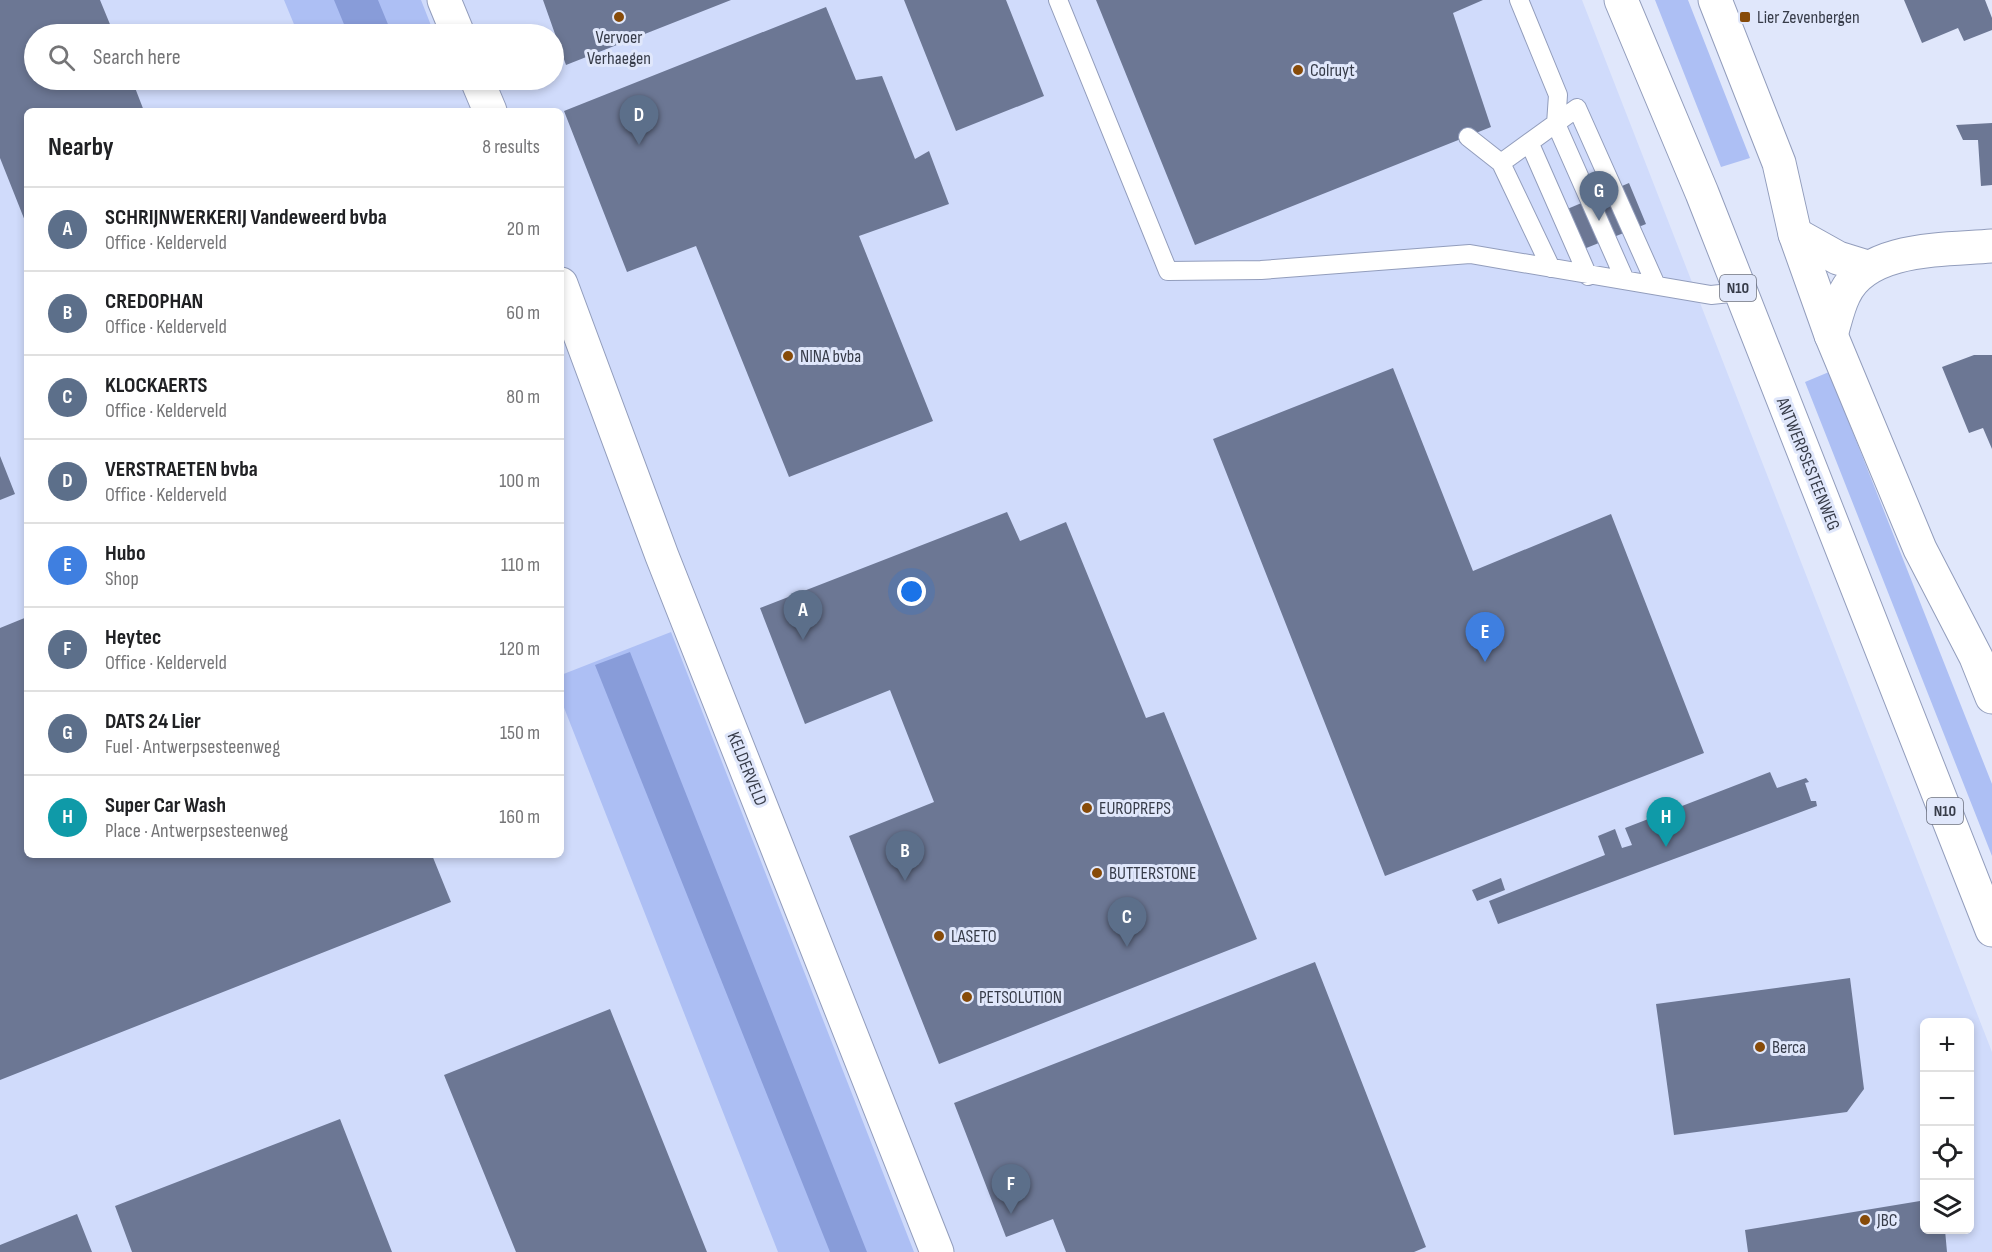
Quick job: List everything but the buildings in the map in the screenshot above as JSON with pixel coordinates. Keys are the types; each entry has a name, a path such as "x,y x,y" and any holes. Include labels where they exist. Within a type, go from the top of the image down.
{"main road":[{"path":"444,0 454,24"},
{"name":"ANTWERPSESTEENWEG","path":"1621,0 1702,193 1992,930"},
{"path":"1715,0 1779,163 1795,234 1831,335 1920,549 1976,657 1992,697"},
{"path":"481,90 489,108"},
{"path":"1795,234 1838,258 1867,267"},
{"path":"1831,335 1844,293 1867,267 1915,252 1992,246"},
{"name":"KELDERVELD","path":"564,292 662,556 938,1252"}],"lane":[{"path":"1058,0 1168,271 1262,270 1470,254 1588,276 1711,295 1740,292"},
{"path":"1519,0 1558,95 1556,124 1625,280"},
{"path":"1501,163 1577,108 1656,285"},
{"path":"1468,137 1501,163 1551,268"},
{"path":"1530,144 1588,276"}],"shaded area":[{"path":"0,0 1582,0 1992,1052 1992,1252 0,1252"},
{"path":"284,0 421,0 430,24 294,24"},
{"path":"334,0 378,0 388,24 344,24"},
{"path":"1655,0 1688,0 1750,158 1721,167"},
{"path":"1829,372 1992,784 1992,856 1805,382"},
{"path":"671,632 914,1252 778,1252 564,708 564,674"},
{"path":"630,652 867,1252 830,1252 595,665"}],"place":[{"name":"Vervoer Verhaegen","path":"619,17"},
{"name":"Lier Zevenbergen","path":"1745,17"},
{"name":"Colruyt","path":"1298,70"},
{"name":"VERSTRAETEN bvba","path":"639,145"},
{"name":"DATS 24 Lier","path":"1599,221"},
{"name":"NINA bvba","path":"788,356"},
{"name":"SCHRIJNWERKERIJ Vandeweerd bvba","path":"803,640"},
{"name":"Hubo","path":"1485,662"},
{"name":"EUROPREPS","path":"1087,808"},
{"name":"Super Car Wash","path":"1666,847"},
{"name":"BUTTERSTONE","path":"1097,873"},
{"name":"CREDOPHAN","path":"905,881"},
{"name":"LASETO","path":"939,936"},
{"name":"KLOCKAERTS","path":"1127,947"},
{"name":"PETSOLUTION","path":"967,997"},
{"name":"Berca","path":"1760,1047"},
{"name":"Heytec","path":"1011,1214"},
{"name":"JBC","path":"1865,1220"}]}
